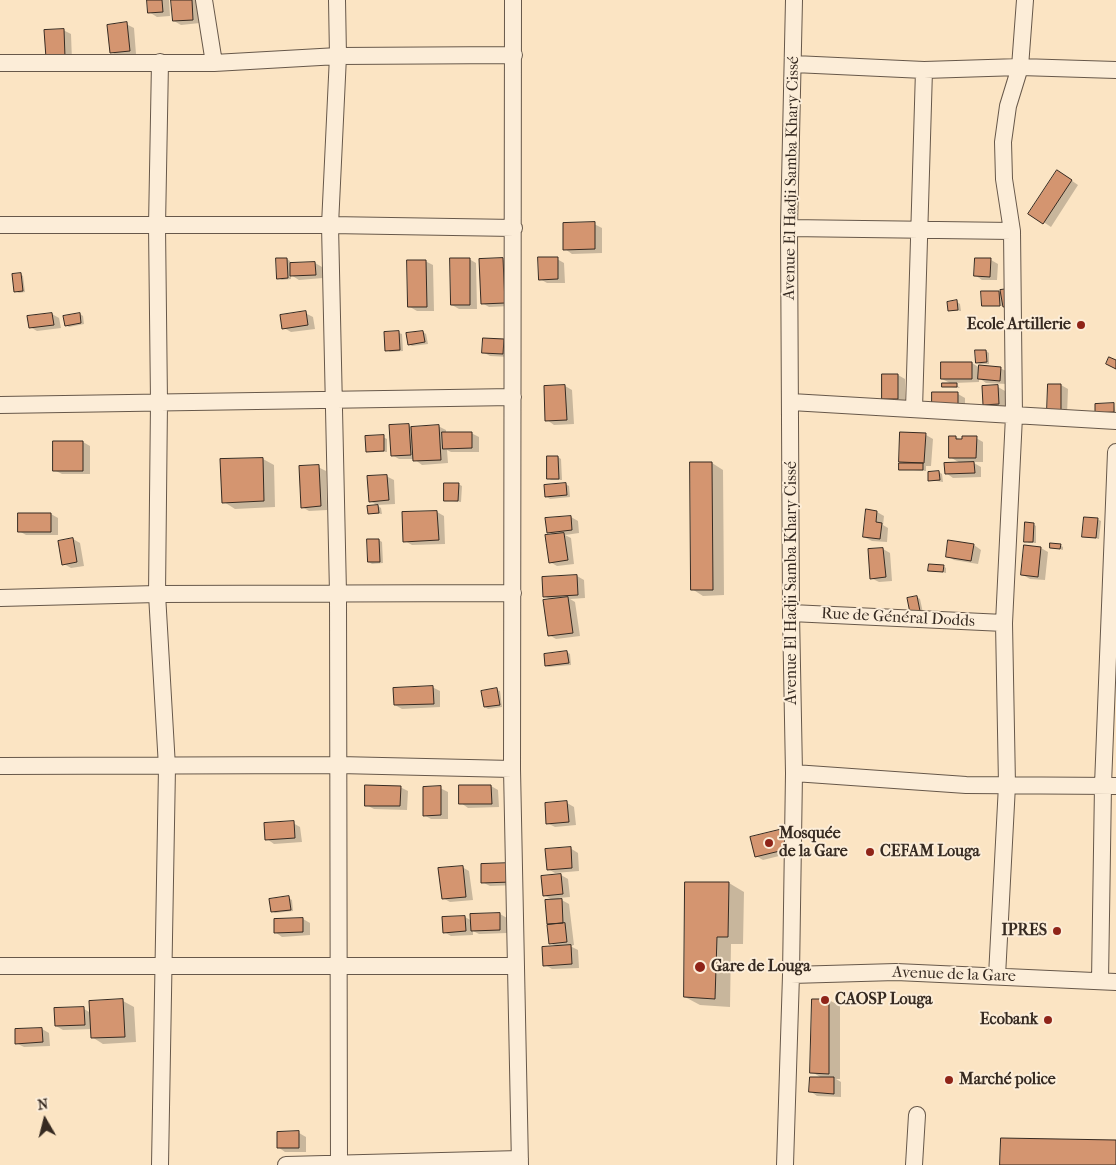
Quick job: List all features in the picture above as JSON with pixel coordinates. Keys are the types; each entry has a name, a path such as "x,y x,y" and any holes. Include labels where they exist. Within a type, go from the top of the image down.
{"street":[{"path":"204,0 214,63"},
{"path":"337,0 338,56 330,225 338,593 337,966 339,1164"},
{"path":"286,1165 520,1162 512,770 514,0"},
{"name":"Avenue El Hadji Samba Khary Cissé","path":"786,1165 794,773 791,613 789,228 794,0"},
{"path":"996,976 1007,785 1004,623 1014,416 1012,231 1004,179 1002,142 1008,106 1020,67 1025,0"},
{"path":"0,63 214,63 338,56 514,55"},
{"path":"160,62 157,226 159,402 157,594 167,767 160,1165"},
{"path":"794,64 924,70 1020,67 1116,70"},
{"path":"914,409 924,70"},
{"path":"0,225 330,225 514,228"},
{"path":"789,228 1012,231"},
{"path":"0,405 513,397"},
{"path":"791,402 1116,422"},
{"path":"1108,981 1116,452"},
{"path":"0,598 157,594 512,594"},
{"name":"Rue de Général Dodds","path":"791,613 1004,623"},
{"path":"0,766 167,767 339,764 512,770"},
{"path":"794,773 966,785 1110,786"},
{"path":"0,966 516,966"},
{"name":"Avenue de la Gare","path":"791,975 896,972 1108,981"},
{"path":"914,1165 917,1115"}],"building":[{"path":"147,0 162,0 163,12 148,13"},
{"path":"171,0 192,0 193,20 173,21"},
{"path":"127,22 130,51 110,53 107,25"},
{"path":"64,29 65,57 46,58 44,30"},
{"path":"1057,170 1072,180 1043,224 1028,214"},
{"path":"595,222 595,249 563,250 563,223"},
{"path":"538,257 558,257 558,279 539,280"},
{"path":"276,258 287,258 288,278 277,279"},
{"path":"450,258 470,258 470,305 451,305"},
{"path":"503,258 505,303 481,304 479,259"},
{"path":"975,258 991,258 990,277 974,276"},
{"path":"407,260 426,260 427,307 408,307"},
{"path":"315,262 316,275 290,276 290,263"},
{"path":"21,273 23,291 14,292 12,274"},
{"path":"1008,289 1010,306 1003,307 1000,290"},
{"path":"981,291 999,291 1000,306 982,306"},
{"path":"957,300 958,310 948,311 947,302"},
{"path":"306,311 308,325 282,329 280,315"},
{"path":"52,313 54,325 29,328 27,316"},
{"path":"80,313 81,323 65,326 63,316"},
{"path":"399,331 400,350 385,351 384,332"},
{"path":"423,331 425,342 408,345 406,333"},
{"path":"483,338 504,339 503,354 482,353"},
{"path":"975,350 986,350 987,362 976,363"},
{"path":"1109,357 1116,360 1116,369 1106,364"},
{"path":"941,362 972,362 972,379 941,379"},
{"path":"979,365 1001,367 1000,381 978,379"},
{"path":"882,374 898,374 898,399 882,399"},
{"path":"942,383 957,383 957,387 942,387"},
{"path":"1048,384 1061,384 1061,411 1047,411"},
{"path":"565,385 567,420 545,421 544,386"},
{"path":"998,385 999,404 983,405 982,386"},
{"path":"932,392 958,392 958,405 932,405"},
{"path":"1114,403 1114,412 1095,413 1095,404"},
{"path":"409,424 411,455 391,456 389,425"},
{"path":"439,425 441,460 413,461 411,427"},
{"path":"442,432 472,432 472,448 443,449"},
{"path":"900,432 926,433 924,463 899,462"},
{"path":"384,435 384,451 366,452 365,436"},
{"path":"949,436 956,436 956,439 962,439 962,436 977,436 976,458 949,458"},
{"path":"53,441 83,441 83,471 53,471"},
{"path":"547,456 558,456 559,479 547,479"},
{"path":"263,458 264,501 222,503 220,459"},
{"path":"690,462 712,462 713,590 691,590"},
{"path":"974,462 975,473 945,474 944,463"},
{"path":"899,463 923,463 923,470 899,470"},
{"path":"319,465 321,506 301,508 299,466"},
{"path":"939,471 940,480 928,481 928,472"},
{"path":"387,475 389,500 369,502 367,476"},
{"path":"444,483 459,483 458,501 444,501"},
{"path":"566,483 567,495 545,497 544,485"},
{"path":"378,505 379,513 368,514 367,506"},
{"path":"866,509 877,511 876,522 882,523 880,539 863,537"},
{"path":"437,511 439,540 403,542 402,512"},
{"path":"18,513 51,513 51,532 18,532"},
{"path":"571,516 572,530 547,533 545,518"},
{"path":"1084,517 1098,518 1096,538 1082,537"},
{"path":"1025,522 1034,523 1033,542 1024,542"},
{"path":"564,533 568,560 549,563 545,535"},
{"path":"73,538 77,562 62,565 58,541"},
{"path":"367,539 379,539 380,562 368,562"},
{"path":"948,540 974,544 971,561 946,557"},
{"path":"1050,543 1061,544 1060,549 1050,548"},
{"path":"1024,545 1041,547 1038,577 1021,575"},
{"path":"883,548 886,577 870,579 868,549"},
{"path":"929,564 944,565 943,572 928,571"},
{"path":"577,575 578,595 543,597 542,577"},
{"path":"917,596 920,611 910,613 907,598"},
{"path":"568,597 573,633 548,636 543,600"},
{"path":"567,651 569,663 545,666 544,654"},
{"path":"433,686 434,704 394,705 393,688"},
{"path":"497,688 500,705 484,707 481,691"},
{"path":"365,785 401,786 400,806 365,806"},
{"path":"459,785 491,785 492,804 459,804"},
{"path":"441,786 441,815 423,816 423,787"},
{"path":"567,801 569,822 546,824 545,803"},
{"path":"294,821 295,838 265,840 264,823"},
{"name":"Mosquée de la Gare","path":"783,829 788,849 755,857 750,837"},
{"path":"571,847 572,868 547,870 545,849"},
{"path":"512,863 512,882 481,883 481,864"},
{"path":"463,866 466,897 442,899 438,868"},
{"path":"561,874 563,894 543,896 541,876"},
{"name":"Gare de Louga","path":"685,882 729,882 728,937 717,937 715,999 684,997"},
{"path":"289,896 291,910 271,912 269,899"},
{"path":"562,899 563,923 547,924 545,900"},
{"path":"500,913 500,930 471,931 470,914"},
{"path":"465,916 466,931 443,933 442,917"},
{"path":"303,918 303,932 274,933 274,919"},
{"path":"565,923 567,942 549,944 547,925"},
{"path":"571,945 572,964 543,966 542,947"},
{"path":"123,999 125,1037 91,1038 89,1001"},
{"path":"812,999 829,999 829,1074 810,1073"},
{"path":"84,1007 85,1025 55,1026 54,1008"},
{"path":"42,1028 43,1042 15,1044 15,1029"},
{"path":"810,1077 834,1077 834,1094 809,1092"},
{"path":"299,1131 299,1148 277,1148 277,1132"},
{"path":"1001,1138 1116,1140 1116,1165 1000,1165"}],"place":[{"name":"Ecole Artillerie","path":"1081,325"},
{"name":"Mosquée de la Gare","path":"769,843"},
{"name":"CEFAM Louga","path":"870,852"},
{"name":"IPRES","path":"1057,931"},
{"name":"Gare de Louga","path":"700,967"},
{"name":"CAOSP Louga","path":"825,1000"},
{"name":"Ecobank","path":"1048,1020"},
{"name":"Marché police","path":"949,1080"}]}
